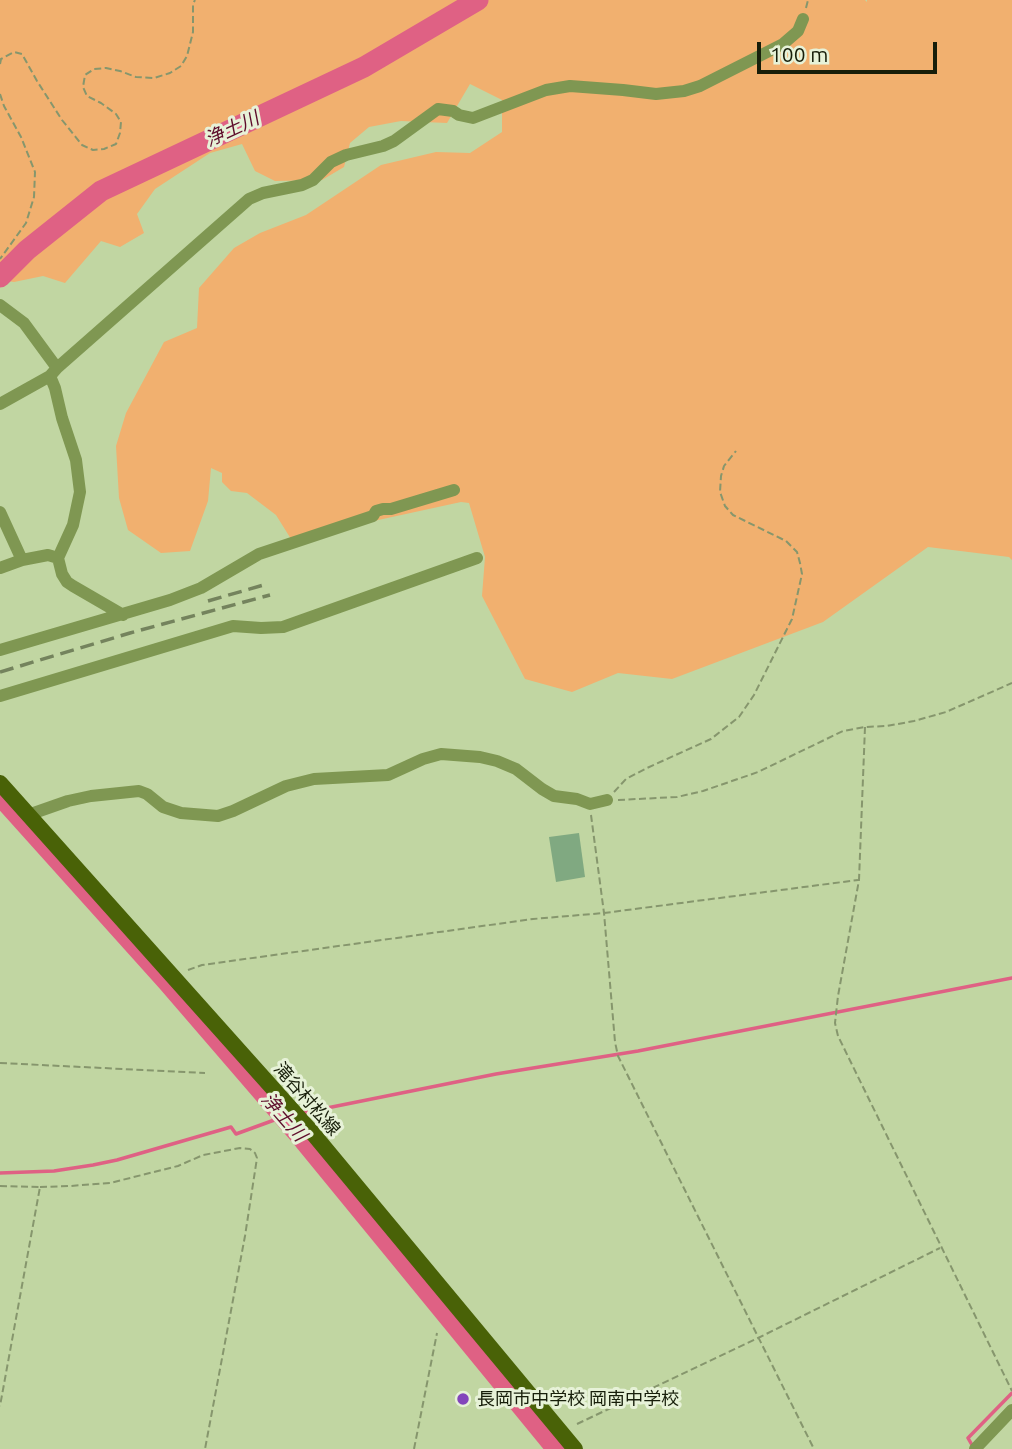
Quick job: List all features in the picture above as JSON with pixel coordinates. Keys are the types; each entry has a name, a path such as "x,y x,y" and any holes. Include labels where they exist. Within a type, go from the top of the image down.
{"main road":[{"name":"滝谷村松線","path":"0,783 302,1121 575,1449"}],"street":[{"path":"0,404 53,372 249,199 313,180 331,162 394,141 438,109 472,118 546,90 570,86 656,94 700,86 783,44 798,31 803,19"},
{"path":"0,305 24,323 53,372 62,418 76,460 80,492 73,525 58,558 62,574 67,582 123,615"},
{"path":"0,650 170,600 201,588 259,554 373,516 376,511 454,490"},
{"path":"0,512 22,560"},
{"path":"0,568 48,555 58,558"},
{"path":"0,696 233,626 283,627 477,558"},
{"path":"29,816 90,796 139,791 163,807 181,813 218,816 286,786 314,779 388,775 441,754 470,755 497,761 516,769 554,796 590,804 607,800"},
{"path":"975,1449 1012,1410"}],"path":[{"path":"0,64 1,59 14,52 22,54 62,120 82,145 93,150 104,149 116,144 121,122 116,114 102,103 87,96 83,87 85,75 94,69 106,68 136,78 154,78 181,66 193,32 195,0"},
{"path":"0,94 35,172 34,197 26,223 0,259"},
{"path":"607,800 625,779 711,739 739,717 754,695 792,619 802,574 797,552 786,541 733,515 725,506 720,492 724,466 736,451"},
{"path":"607,800 677,797 703,791 758,772 844,731 914,721 946,712 1012,683"},
{"path":"865,727 859,880 835,1023 838,1036 1012,1391"},
{"path":"590,804 618,1056 814,1449"},
{"path":"176,981 190,968 202,965 533,919 604,913 859,880"},
{"path":"0,1063 205,1073"},
{"path":"0,1186 59,1187 110,1183 178,1166 203,1155 240,1148 250,1149 255,1153 257,1158 245,1236 205,1449"},
{"path":"0,1406 40,1186"},
{"path":"577,1423 758,1338 941,1247"},
{"path":"414,1449 437,1333"}],"shaded area":[{"path":"0,0 1012,0 1012,560 1009,557 928,547 823,622 672,679 618,673 572,692 525,679 482,596 485,557 469,503 461,502 291,539 276,515 247,493 231,491 222,482 222,473 211,468 208,501 190,551 161,553 128,530 119,498 116,446 126,413 164,342 197,328 199,288 234,248 260,233 306,215 381,165 436,152 470,153 502,132 502,100 470,84 447,123 401,121 369,127 350,143 344,167 322,180 275,181 255,171 242,144 210,153 155,189 137,214 144,233 120,247 101,241 65,283 43,276 14,282 0,280"}],"building":[{"path":"579,833 585,877 556,882 549,837"}],"waterway":[{"name":"浄土川","path":"0,277 27,250 101,191 364,67 478,0"},
{"name":"浄土川","path":"0,795 167,981 304,1140 557,1449"},
{"path":"302,1113 1012,978"},
{"path":"0,1173 54,1171 93,1165 231,1127 236,1134 288,1115"},
{"path":"972,1445 968,1438 1012,1393"}],"railway":[{"path":"208,601 267,584"},
{"path":"0,672 270,595"}],"place":[{"name":"長岡市中学校 岡南中学校","path":"463,1399"}]}
